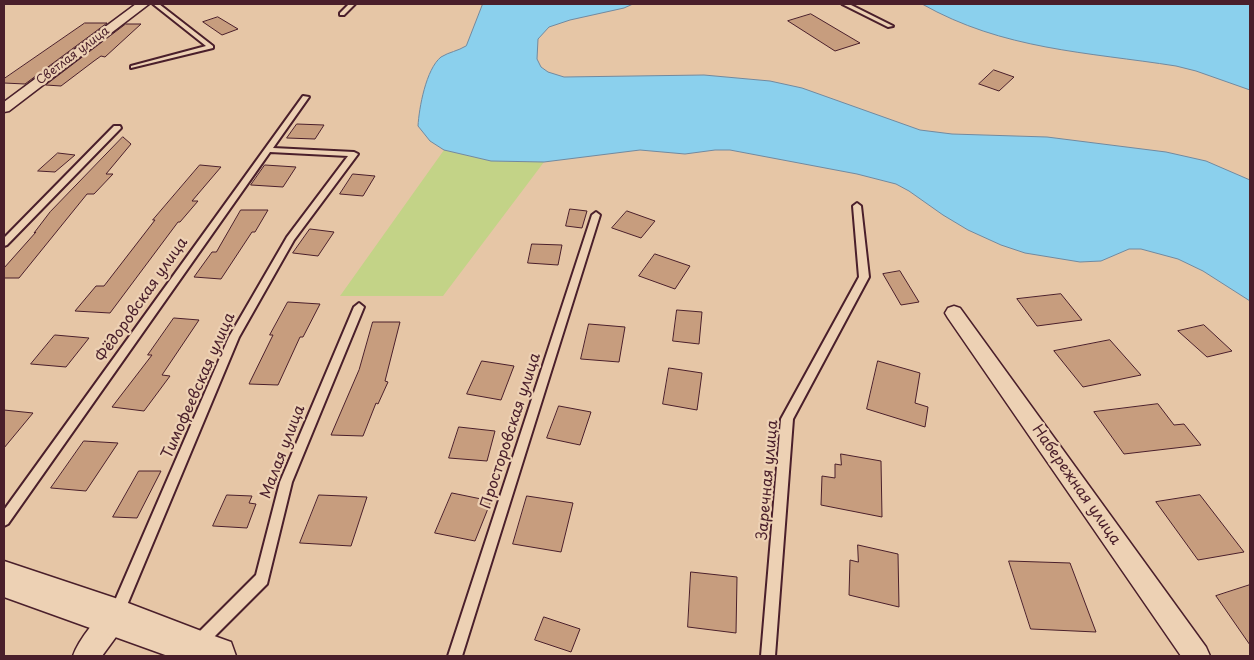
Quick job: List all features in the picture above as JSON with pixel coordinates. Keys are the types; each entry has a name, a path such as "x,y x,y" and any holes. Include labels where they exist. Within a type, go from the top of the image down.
{"main road":[{"path":"4,579 115,617 205,652"}],"street":[{"name":"Светлая улица","path":"4,108 143,4"},
{"name":"Набережная улица","path":"954,313 1197,656"},
{"path":"86,656 115,617"}],"lane":[{"path":"133,67 212,47 156,4"},
{"path":"342,14 352,4"},
{"path":"845,4 890,26"},
{"name":"Фёдоровская улица","path":"4,520 305,97"},
{"path":"4,243 117,128"},
{"name":"Тимофеевская улица","path":"115,617 234,337 290,239 354,154 268,150"},
{"name":"Заречная улица","path":"768,656 787,419 864,277 857,206"},
{"name":"Просторовская улица","path":"455,656 596,215"},
{"name":"Малая улица","path":"205,652 262,579 286,482 360,307"}],"green space":[{"path":"444,150 491,161 544,162 443,296 340,296"}],"water":[{"path":"483,4 633,4 549,27 538,39 537,59 541,67 548,72 564,77 704,75 770,81 802,88 920,130 952,134 1047,137 1166,152 1206,161 1250,180 1250,301 1203,271 1178,259 1141,249 1129,249 1101,261 1080,262 1025,253 1001,245 968,230 896,184 857,174 730,150 685,154 640,150 544,162 491,161 444,150 430,141 418,126 424,89 431,70 441,57 466,46"},
{"path":"922,4 1250,4 1250,90 1176,66 1046,47 1014,40 983,31"}],"building":[{"path":"811,14 860,43 835,51 788,21"},
{"path":"218,17 238,29 222,35 203,22"},
{"path":"85,23 107,23 25,84 4,83 4,79"},
{"path":"126,24 141,24 105,57 101,56 61,86 46,85"},
{"path":"994,70 1014,77 999,91 979,84"},
{"path":"297,124 324,125 315,139 287,138"},
{"path":"123,137 131,144 106,174 113,174 94,194 87,194 19,278 4,278 4,268 36,232 34,233 50,212"},
{"path":"58,153 75,155 55,172 38,171"},
{"path":"200,165 221,167 192,201 198,201 178,222 110,313 75,311 96,286 104,286 155,220 153,220"},
{"path":"265,165 296,167 283,187 251,185"},
{"path":"353,174 375,176 363,196 340,194"},
{"path":"570,209 587,211 582,228 566,226"},
{"path":"241,210 268,210 255,232 252,232 221,279 194,277 212,252 216,252"},
{"path":"627,211 655,221 641,238 612,228"},
{"path":"310,229 334,232 318,256 293,253"},
{"path":"532,244 562,245 558,265 528,263"},
{"path":"655,254 690,266 675,289 639,276"},
{"path":"900,271 919,302 901,305 883,274"},
{"path":"1061,294 1082,320 1037,326 1017,299"},
{"path":"288,302 320,304 303,337 300,337 278,385 249,384 273,335 270,335"},
{"path":"677,310 702,312 699,344 673,341"},
{"path":"174,318 199,320 162,375 170,376 144,411 112,407 152,355 148,355"},
{"path":"373,322 400,322 385,381 388,382 378,404 376,403 363,436 331,435 359,370"},
{"path":"589,324 625,327 619,362 581,359"},
{"path":"1204,325 1232,351 1207,357 1178,331"},
{"path":"55,335 89,338 66,367 31,364"},
{"path":"1110,340 1141,375 1083,387 1054,351"},
{"path":"482,361 514,366 501,400 467,394"},
{"path":"878,361 920,373 915,403 928,407 925,427 867,409"},
{"path":"669,368 702,373 697,410 663,404"},
{"path":"1158,404 1174,425 1184,424 1201,445 1124,454 1094,412"},
{"path":"559,406 591,412 580,445 547,438"},
{"path":"4,410 33,413 4,448"},
{"path":"459,427 495,431 487,461 449,458"},
{"path":"84,441 118,443 86,491 51,488"},
{"path":"841,454 881,461 882,517 821,505 822,476 835,478 835,464 841,465"},
{"path":"139,471 161,471 137,518 113,517"},
{"path":"452,493 491,501 475,541 435,533"},
{"path":"227,495 252,496 249,503 256,504 247,528 213,526"},
{"path":"319,495 367,497 351,546 300,543"},
{"path":"1200,495 1244,552 1198,560 1156,502"},
{"path":"527,496 573,503 561,552 513,544"},
{"path":"858,545 898,554 899,607 849,595 850,560 858,562"},
{"path":"1009,561 1070,563 1096,632 1031,629"},
{"path":"691,572 737,577 736,633 688,627"},
{"path":"1250,585 1250,645 1216,596"},
{"path":"544,617 580,629 571,652 535,640"}]}
